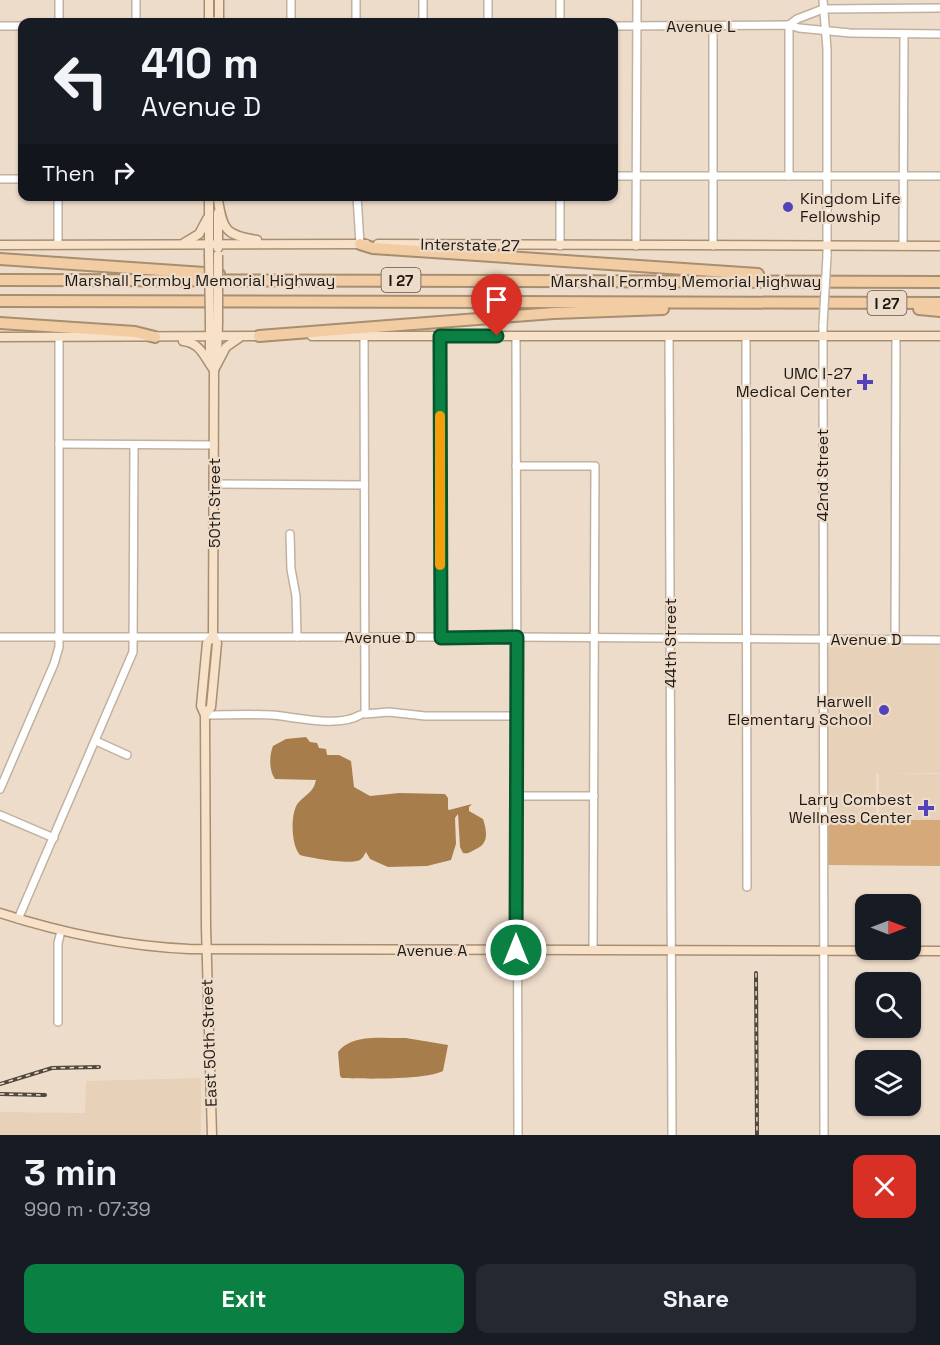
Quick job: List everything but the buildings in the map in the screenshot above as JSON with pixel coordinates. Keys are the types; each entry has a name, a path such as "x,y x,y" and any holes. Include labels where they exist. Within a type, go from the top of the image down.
{"highway":[{"path":"360,244 385,249 769,275 803,281"},
{"path":"0,259 300,281"},
{"name":"Marshall Formby Memorial Highway","path":"0,280 938,282"},
{"name":"Marshall Formby Memorial Highway","path":"0,301 940,303"},
{"path":"260,336 554,313 801,303"},
{"path":"834,303 940,310"},
{"path":"0,323 135,332 159,337"}],"main road":[{"path":"209,0 209,18"},
{"path":"219,0 219,18"},
{"name":"50th Street","path":"213,244 209,213 214,201"},
{"name":"50th Street","path":"206,950 205,715 201,706 207,643 213,636 215,201"},
{"path":"216,201 222,221 229,232 235,236 281,244"},
{"path":"174,244 189,241 199,234 209,213"},
{"name":"Interstate 27","path":"0,245 940,246"},
{"path":"159,337 194,343 214,366 228,345 243,336"},
{"path":"0,337 940,336"},
{"name":"Avenue A","path":"0,913 61,931 131,944 206,950 940,951"},
{"name":"East 50th Street","path":"206,950 212,1135"}],"street":[{"path":"59,0 59,18"},
{"path":"136,0 136,18"},
{"path":"291,0 291,18"},
{"path":"356,0 356,18"},
{"path":"423,0 423,18"},
{"path":"488,0 488,18"},
{"path":"560,0 560,18"},
{"path":"636,246 637,0"},
{"name":"42nd Street","path":"823,0 826,31 827,177 827,256 823,325 824,1135"},
{"name":"Avenue L","path":"789,25 797,19 823,9 900,4 940,8"},
{"path":"789,25 789,176"},
{"name":"Avenue L","path":"618,26 789,25 826,31 904,35 940,34"},
{"path":"0,26 18,26"},
{"path":"713,26 713,246"},
{"path":"903,246 904,35"},
{"path":"618,176 940,177"},
{"path":"0,179 18,179"},
{"path":"58,201 58,245"},
{"path":"357,201 360,244"},
{"path":"560,201 560,246"},
{"path":"362,714 364,336"},
{"path":"440,336 441,638"},
{"path":"516,336 518,1135"},
{"name":"44th Street","path":"669,336 672,1135"},
{"path":"746,336 747,887"},
{"path":"895,640 896,336"},
{"path":"0,789 58,654 59,337"},
{"path":"59,444 214,445"},
{"path":"18,919 133,652 134,445"},
{"path":"516,466 596,466 593,951"},
{"path":"214,484 364,485"},
{"path":"290,534 297,637"},
{"name":"Avenue D","path":"0,637 594,637 940,640"},
{"path":"205,715 274,715 318,721 352,719 362,714 389,712 425,716 517,716"},
{"path":"96,741 127,755"},
{"path":"517,796 594,796"},
{"path":"0,815 54,838"},
{"path":"58,1022 58,943 61,931"}],"shaded area":[{"name":"Harwell Elementary School","path":"831,644 940,644 940,773 876,774 876,822 828,822 828,646"},
{"path":"306,737 310,742 317,743 319,748 326,749 327,755 339,755 351,761 354,787 370,796 399,793 445,794 448,798 449,810 472,804 469,811 483,819 486,837 483,844 463,853 460,847 458,814 455,818 456,844 451,860 427,866 388,867 370,859 366,852 360,860 348,862 300,855 293,837 295,808 311,790 316,780 275,779 270,759 273,746 286,739"},
{"path":"879,774 940,774 940,820 879,820"},
{"path":"879,820 940,820 940,866 828,865 828,822 879,822"},
{"path":"406,1038 448,1045 443,1071 423,1076 394,1078 365,1079 340,1076 338,1052 344,1046 360,1039"},
{"path":"201,1078 201,1135 0,1135 0,1112 85,1113 86,1081"}],"railway":[{"path":"756,973 757,1135"},
{"path":"0,1084 52,1068 99,1067"},
{"path":"0,1094 45,1095"}],"slow traffic":[{"path":"440,416 440,565"}],"place":[{"name":"Kingdom Life Fellowship","path":"788,207"},
{"name":"UMC I-27 Medical Center","path":"865,382"},
{"name":"Harwell Elementary School","path":"884,710"},
{"name":"Larry Combest Wellness Center","path":"926,808"}],"route":[{"path":"497,336 440,336 441,638 517,637 516,950"}]}
